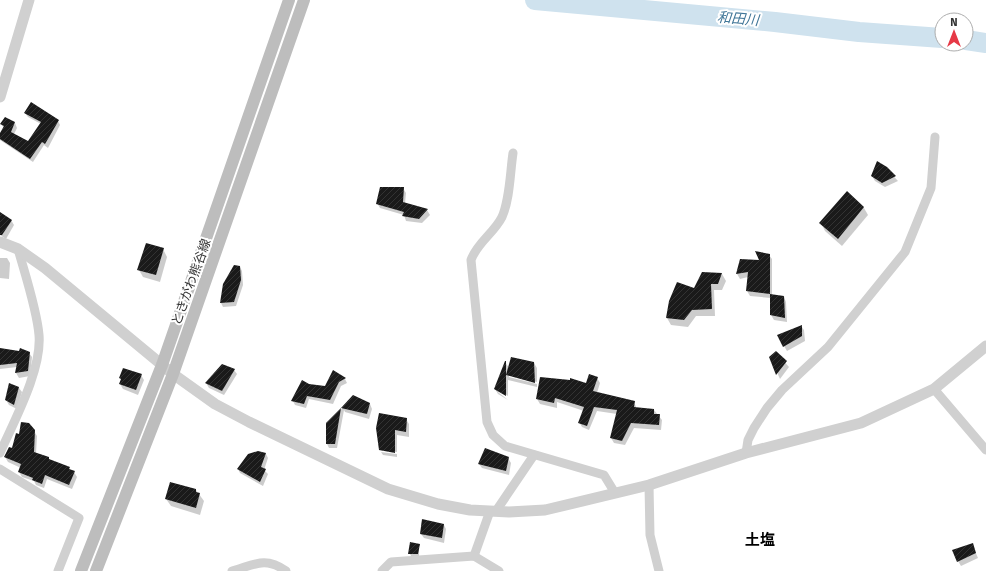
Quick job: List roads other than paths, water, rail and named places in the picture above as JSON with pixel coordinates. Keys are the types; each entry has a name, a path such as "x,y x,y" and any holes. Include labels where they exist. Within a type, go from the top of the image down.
{"main road":[{"name":"ときがわ熊谷線","path":"81,571 162,364 289,0"},
{"name":"ときがわ熊谷線","path":"96,571 172,374 304,0"}],"street":[{"path":"0,98 29,0"},
{"path":"746,453 748,440 754,428 772,402 782,390 828,347 905,252 931,188 935,137"},
{"path":"513,153 502,218 474,251 470,260 487,422 492,435 505,446 604,475 615,493"},
{"path":"0,242 18,249 46,268 162,364 172,374 215,404 388,489 438,504 493,511 545,510 649,485 746,453 861,423 934,389 986,346"},
{"path":"0,453 31,380 38,357 40,335 18,249"},
{"path":"934,389 986,450"},
{"path":"474,556 493,511 534,455"},
{"path":"0,469 79,518 58,571"},
{"path":"649,485 650,535 659,571"},
{"path":"382,571 391,562 474,556 499,571"},
{"path":"232,571 268,562 276,564 286,571"}],"waterway":[{"name":"和田川","path":"535,0 775,22 859,32 934,37"},
{"name":"和田川","path":"974,41 986,43"}],"district":[{"name":"土塩","path":"760,540"}]}
